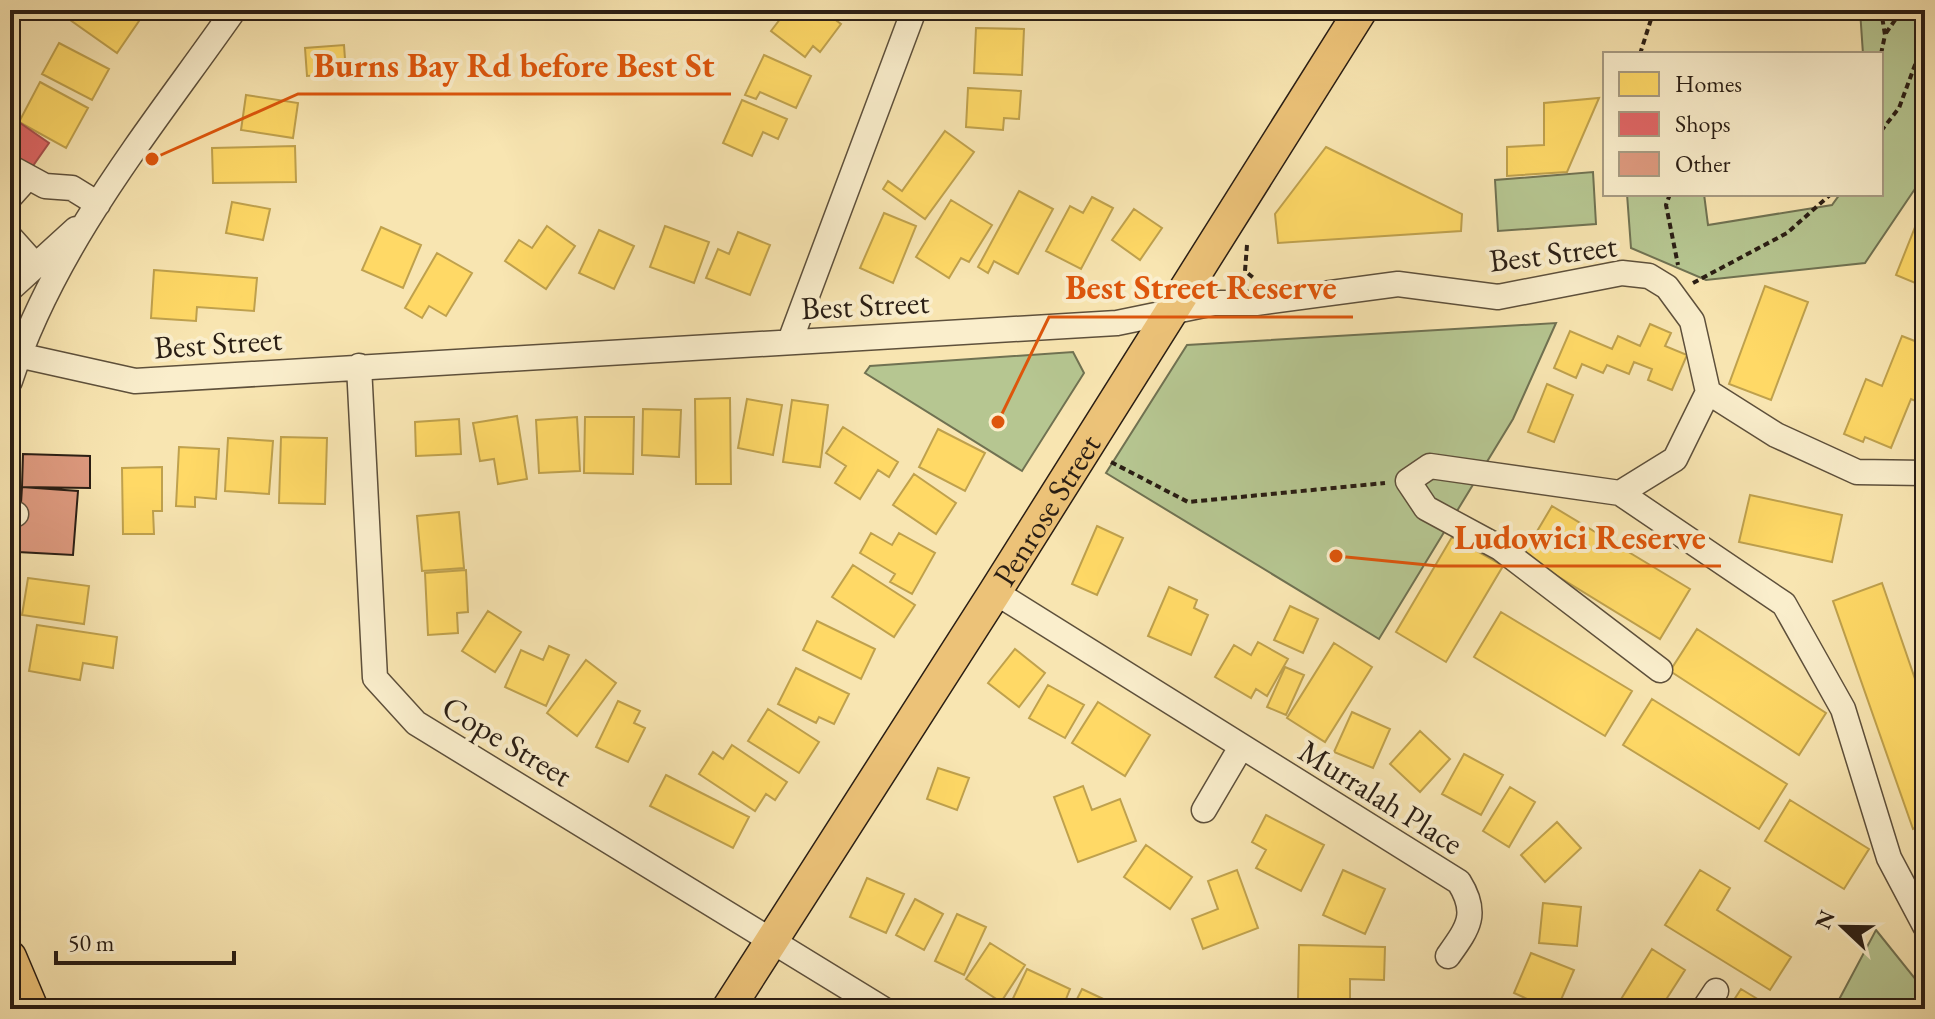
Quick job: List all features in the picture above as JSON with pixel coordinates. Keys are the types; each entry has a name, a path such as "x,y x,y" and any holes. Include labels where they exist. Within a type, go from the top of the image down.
{"main road":[{"name":"Penrose Street","path":"728,1009 1361,10"},
{"path":"10,957 23,1006"}],"street":[{"path":"10,381 18,355 94,210 234,10"},
{"path":"790,341 914,10"},
{"path":"10,197 19,172 45,186 72,188 94,210"},
{"path":"10,289 94,210"},
{"path":"10,237 36,266"},
{"name":"Best Street","path":"18,355 135,381 1117,323 1214,303 1256,303 1398,284 1498,297 1622,273 1649,276 1676,286"},
{"path":"1620,493 1675,459 1708,392 1692,321 1676,286"},
{"name":"Cope Street","path":"359,366 375,678 416,723 883,1009"},
{"path":"1708,392 1776,435 1857,472 1925,473"},
{"path":"1660,670 1500,548 1426,508 1408,481 1430,466 1620,493 1784,604 1843,709 1889,858 1925,926"},
{"name":"Murralah Place","path":"995,592 1459,882 1468,897 1471,915 1463,935 1448,956"},
{"path":"1204,810 1241,747"}],"path":[{"path":"1641,52 1654,10"},
{"path":"1881,10 1885,35 1881,52"},
{"path":"1885,35 1902,10"},
{"path":"1883,127 1899,108 1925,38"},
{"path":"1669,196 1666,205 1678,256 1676,286"},
{"path":"1676,286 1787,233 1829,196"},
{"path":"1111,462 1188,502 1408,481"}],"green space":[{"path":"1860,10 1925,10 1925,174 1865,263 1706,280 1631,248 1627,196 1704,196 1708,225 1832,205 1839,196 1883,196 1883,52 1863,52"},
{"path":"1593,172 1596,224 1498,231 1495,180"},
{"path":"1556,323 1513,419 1379,639 1106,473 1187,345"},
{"path":"1073,352 1084,373 1022,471 865,373 870,366"},
{"path":"1876,930 1925,991 1925,1009 1834,1009"}],"building: Homes":[{"path":"66,10 124,10 139,21 117,53 63,15"},
{"path":"344,10 396,10 395,18 344,14"},
{"path":"787,10 822,10 841,24 820,52 813,46 805,57 771,31"},
{"path":"976,28 1024,29 1022,75 974,73"},
{"path":"59,43 109,69 92,100 42,74"},
{"path":"344,45 346,73 307,76 305,48"},
{"path":"764,55 811,76 796,108 760,92 756,99 745,95"},
{"path":"40,82 88,108 66,148 19,122"},
{"path":"968,88 1021,91 1019,119 1004,118 1003,130 966,127"},
{"path":"246,95 298,103 293,138 241,130"},
{"path":"1599,98 1567,172 1507,176 1507,147 1544,145 1544,103"},
{"path":"742,100 787,119 778,139 763,132 752,156 723,143"},
{"path":"945,131 974,152 925,219 883,189 888,181 902,191"},
{"path":"295,146 296,182 213,183 212,148"},
{"path":"1326,147 1462,214 1461,231 1278,243 1275,214"},
{"path":"1019,191 1053,209 1018,274 994,261 988,273 978,267"},
{"path":"1092,197 1113,208 1081,269 1046,251 1070,206 1083,213"},
{"path":"951,200 992,225 969,262 961,258 949,278 916,257"},
{"path":"232,202 270,209 263,240 226,233"},
{"path":"1925,202 1925,287 1896,275"},
{"path":"1134,209 1162,228 1140,260 1112,240"},
{"path":"884,213 916,226 893,283 860,268"},
{"path":"547,226 575,246 546,289 505,261 519,240 532,248"},
{"path":"665,226 709,242 694,283 650,267"},
{"path":"381,227 421,245 403,288 362,270"},
{"path":"599,230 634,246 614,289 579,273"},
{"path":"738,232 770,245 750,295 706,278 718,249 729,254"},
{"path":"437,253 472,273 446,316 429,306 422,318 405,308"},
{"path":"154,270 257,278 254,311 197,307 196,321 151,318"},
{"path":"1765,286 1808,302 1771,400 1729,384"},
{"path":"1650,324 1671,333 1665,346 1687,355 1672,390 1648,380 1652,369 1634,362 1629,374 1607,365 1603,373 1582,364 1576,378 1554,368 1570,331 1612,349 1618,336 1640,346"},
{"path":"1902,336 1925,345 1925,405 1911,399 1891,448 1865,437 1863,442 1844,434 1866,379 1882,386"},
{"path":"1547,384 1573,395 1554,442 1528,432"},
{"path":"730,398 731,484 696,484 695,399"},
{"path":"747,399 782,405 773,455 738,448"},
{"path":"792,400 828,405 820,467 783,462"},
{"path":"643,409 681,410 679,457 642,455"},
{"path":"517,416 527,479 498,484 494,459 480,461 473,423"},
{"path":"577,417 580,471 539,473 536,420"},
{"path":"585,417 634,417 633,474 584,473"},
{"path":"459,419 461,454 416,456 415,422"},
{"path":"843,427 898,462 889,477 878,470 860,499 835,483 846,466 826,453"},
{"path":"938,429 985,453 965,491 919,467"},
{"path":"281,437 327,438 325,504 279,503"},
{"path":"228,438 273,441 269,494 225,491"},
{"path":"179,447 219,449 216,499 195,497 195,507 176,506"},
{"path":"162,467 162,511 153,511 154,534 123,534 122,468"},
{"path":"914,474 956,503 936,534 893,505"},
{"path":"1750,495 1842,515 1832,562 1739,542"},
{"path":"1552,506 1690,589 1660,639 1523,555"},
{"path":"459,512 464,568 422,571 417,516"},
{"path":"1097,526 1123,538 1097,595 1072,584"},
{"path":"871,533 892,545 899,533 935,553 912,594 890,582 895,574 860,553"},
{"path":"1452,537 1503,566 1446,662 1396,632"},
{"path":"853,565 915,605 894,637 832,597"},
{"path":"466,570 468,612 457,613 458,633 428,635 425,573"},
{"path":"28,578 89,586 84,624 22,615"},
{"path":"1882,583 1925,708 1925,824 1913,829 1833,601"},
{"path":"1169,587 1197,600 1194,608 1208,615 1191,655 1148,636"},
{"path":"1290,606 1318,619 1303,653 1274,640"},
{"path":"488,611 521,632 495,672 462,651"},
{"path":"1501,612 1632,691 1605,736 1474,657"},
{"path":"817,621 875,649 861,679 803,650"},
{"path":"37,625 117,637 113,668 83,663 80,680 29,671"},
{"path":"1697,629 1826,713 1799,755 1670,671"},
{"path":"1258,642 1288,659 1267,696 1256,689 1251,698 1215,677 1234,645 1251,655"},
{"path":"1334,643 1372,667 1325,742 1287,718"},
{"path":"549,646 569,655 546,706 505,687 521,650 543,660"},
{"path":"1015,649 1045,673 1019,707 988,683"},
{"path":"586,660 616,683 577,736 547,713"},
{"path":"1285,667 1304,675 1286,715 1267,707"},
{"path":"796,668 849,694 834,724 819,717 816,723 778,704"},
{"path":"1048,685 1084,705 1065,738 1029,718"},
{"path":"1652,699 1787,784 1759,829 1623,745"},
{"path":"618,701 640,711 634,723 645,728 628,762 596,747"},
{"path":"1098,702 1150,735 1125,776 1072,743"},
{"path":"768,709 819,742 799,773 748,741"},
{"path":"1352,712 1390,729 1373,768 1334,752"},
{"path":"1420,731 1450,759 1420,792 1390,764"},
{"path":"732,745 787,782 775,800 766,794 755,811 699,774 713,752 723,759"},
{"path":"1464,754 1503,775 1481,815 1442,794"},
{"path":"938,768 969,778 957,810 927,799"},
{"path":"666,775 749,817 733,848 650,806"},
{"path":"1083,786 1092,810 1120,799 1136,841 1078,862 1054,797"},
{"path":"1510,787 1535,802 1509,847 1483,831"},
{"path":"1790,800 1869,849 1844,889 1765,841"},
{"path":"1266,815 1324,845 1301,891 1256,868 1266,850 1252,842"},
{"path":"1557,822 1581,848 1545,882 1521,855"},
{"path":"1146,845 1192,877 1170,909 1124,877"},
{"path":"1237,870 1258,928 1203,949 1192,919 1218,909 1208,881"},
{"path":"1343,870 1385,889 1365,934 1323,915"},
{"path":"1700,870 1730,888 1717,910 1791,957 1770,990 1665,925"},
{"path":"867,878 904,894 886,933 850,917"},
{"path":"915,899 943,914 924,950 896,935"},
{"path":"1543,903 1581,907 1577,946 1539,943"},
{"path":"957,914 986,927 964,975 935,961"},
{"path":"990,943 1025,965 1001,1002 966,979"},
{"path":"1299,945 1385,947 1384,980 1350,979 1350,1001 1298,1000"},
{"path":"1652,949 1685,970 1660,1009 1615,1009"},
{"path":"1531,953 1574,970 1557,1009 1530,1009 1534,1002 1514,993"},
{"path":"1027,969 1070,989 1062,1009 1008,1009"},
{"path":"1082,989 1112,1003 1109,1009 1072,1009"},
{"path":"1741,989 1774,1009 1728,1009"}],"building: Shops":[{"path":"10,116 49,143 30,170 10,155"}],"building: Other":[{"path":"23,454 90,456 90,488 22,487"},
{"path":"22,487 78,491 73,555 18,552"}],"place":[{"name":"Burns Bay Rd before Best St","path":"152,159"},
{"name":"Best Street Reserve","path":"998,422"},
{"name":"Ludowici Reserve","path":"1336,556"}]}
